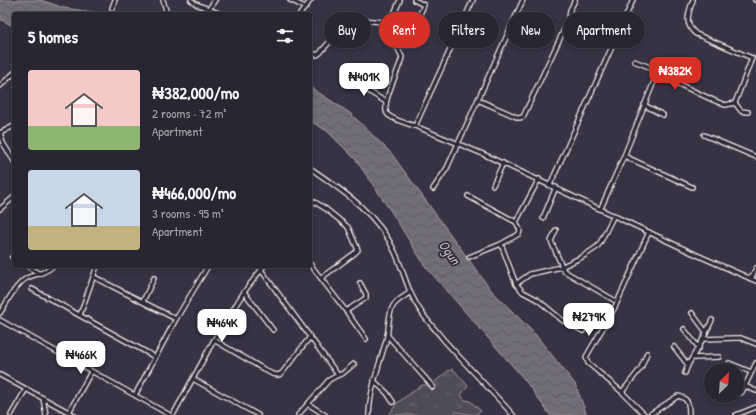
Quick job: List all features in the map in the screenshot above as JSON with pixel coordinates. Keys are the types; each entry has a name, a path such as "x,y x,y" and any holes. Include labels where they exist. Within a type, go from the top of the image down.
{"street":[{"path":"112,8 115,0"},
{"path":"163,0 167,12"},
{"path":"191,0 196,4 216,12"},
{"path":"210,10 215,0"},
{"path":"290,0 305,7"},
{"path":"301,12 311,0"},
{"path":"395,12 400,0"},
{"path":"414,0 424,5 421,12"},
{"path":"415,126 473,0"},
{"path":"433,189 444,175 523,0"},
{"path":"478,100 519,118 523,117 569,19 570,10 575,0"},
{"path":"550,185 633,0"},
{"path":"693,0 687,17 687,22 692,31 754,58 735,103"},
{"path":"312,53 319,55 346,22 350,20 379,21"},
{"path":"398,48 402,57 386,102 387,114 458,143 539,179 697,255 756,281"},
{"path":"634,61 647,66 657,74 725,105 735,103"},
{"path":"600,208 624,156 657,74"},
{"path":"0,86 12,75"},
{"path":"349,79 386,102"},
{"path":"735,103 740,110 748,112"},
{"path":"644,105 663,114"},
{"path":"12,127 0,133 3,143 12,158"},
{"path":"704,135 756,157"},
{"path":"624,156 692,187"},
{"path":"493,184 503,163"},
{"path":"312,169 351,196 376,220 396,253 409,293 423,315 464,363 500,400 510,414"},
{"path":"516,222 539,179"},
{"path":"543,218 556,187"},
{"path":"468,196 516,222 520,233 501,244 469,257"},
{"path":"0,209 12,200"},
{"path":"312,201 326,209 348,227 358,250 321,278"},
{"path":"516,284 530,274 561,267 582,257 597,247 600,244 614,215"},
{"path":"556,230 551,241 564,271 614,300"},
{"path":"645,415 588,362 586,358 615,307 649,232"},
{"path":"501,244 516,284 524,293 538,300 562,320 583,331"},
{"path":"312,267 366,339"},
{"path":"30,268 40,274"},
{"path":"0,313 19,284 29,277 40,274 50,268"},
{"path":"80,315 96,268"},
{"path":"135,395 176,319 206,268"},
{"path":"751,279 756,268"},
{"path":"173,415 214,340 244,292 261,270 338,375"},
{"path":"94,277 176,319"},
{"path":"143,301 154,278"},
{"path":"346,311 366,298 366,294 360,283"},
{"path":"32,289 155,357"},
{"path":"244,292 273,330"},
{"path":"369,415 374,381 387,335 393,306 409,293"},
{"path":"692,312 706,332"},
{"path":"0,320 170,415"},
{"path":"685,373 688,365 704,340 712,320"},
{"path":"684,329 699,348"},
{"path":"387,335 433,387"},
{"path":"214,340 272,374 278,375 282,373 310,337"},
{"path":"704,340 741,338 756,344"},
{"path":"674,347 688,365"},
{"path":"622,392 641,368 647,353"},
{"path":"693,358 719,357"},
{"path":"298,415 329,380 342,374 354,364"},
{"path":"755,366 745,386 756,391"},
{"path":"744,369 751,372"},
{"path":"69,412 91,372"},
{"path":"0,375 74,415"},
{"path":"193,379 258,415"},
{"path":"374,381 387,393 393,402"},
{"path":"11,415 26,389"},
{"path":"649,415 678,396 686,399 688,403 689,415"},
{"path":"43,398 46,415"},
{"path":"308,404 325,415"},
{"path":"736,415 756,407"}],"green space":[{"path":"453,369 468,386 461,395 465,400 470,401 481,411 474,415 456,412 454,415 389,415 397,403 422,385 431,385 448,371"}],"water":[{"path":"0,0 41,0 64,8 93,12 12,12 12,26 0,19"},
{"name":"Ogun","path":"312,88 350,113 391,153 491,290 535,334 575,384 587,415 550,415 524,379 425,266 392,213 356,160 327,131 312,122"}]}
